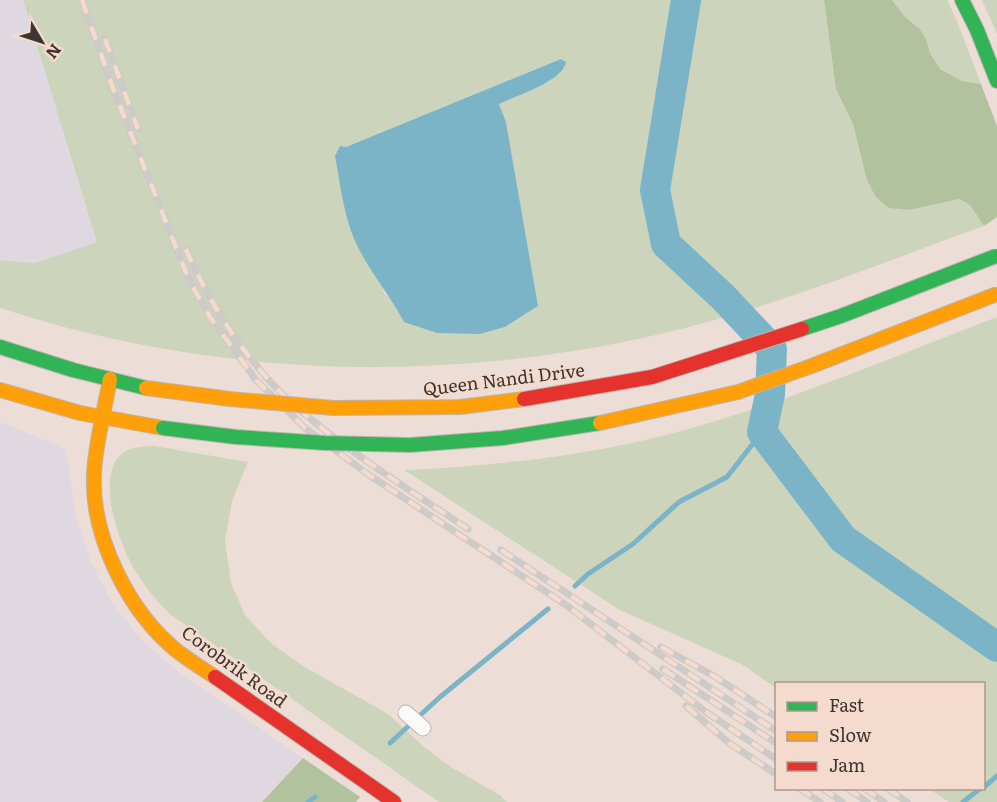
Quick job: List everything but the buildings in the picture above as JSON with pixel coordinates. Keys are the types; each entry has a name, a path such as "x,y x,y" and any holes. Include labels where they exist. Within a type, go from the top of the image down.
{"main road":[{"path":"962,0 977,30 997,81"},
{"name":"Queen Nandi Drive","path":"0,347 73,370 146,388 230,399 333,408 460,406 554,395 652,377 841,316 997,256"},
{"path":"0,390 102,419 270,439 410,445 503,438 589,426 738,392 997,294"},
{"name":"Corobrik Road","path":"110,379 94,473 95,501 105,545 114,568 145,617 176,650 394,802"}],"street":[{"path":"406,713 423,728"}],"shaded area":[{"path":"0,0 23,0 97,242 35,263 0,260"},
{"path":"0,422 53,443 64,450 68,460 76,517 91,562 113,604 142,640 176,670 303,758 262,802 0,802"}],"green space":[{"path":"23,0 824,0 836,89 853,124 867,179 875,196 909,210 959,199 970,205 984,226 758,307 681,329 596,347 511,359 425,366 339,366 253,361 168,350 83,332 0,308 0,260 35,263 97,242","holes":["561,59 566,62 550,81 499,104 506,122 538,306 505,327 480,334 404,322 393,301 384,293 340,147 346,147"]},
{"path":"824,0 892,0 905,17 920,29 940,69 962,81 981,84 997,126 997,217 984,226 970,205 959,199 909,210 889,208 875,196 867,180 853,124 836,89"},
{"path":"892,0 947,0 981,84 962,81 940,69 920,29 905,17"},
{"path":"982,0 997,0 997,34"},
{"path":"997,317 997,802 949,802 931,790 985,790 985,682 775,682 775,687 743,665 620,610 404,470 534,459 598,450 662,436 790,397"},
{"path":"154,446 248,462 232,501 225,540 231,583 245,615 272,644 303,666 388,714 423,746 451,767 500,795 507,802 439,802 170,614 145,586 127,556 116,525 110,492 110,476 115,463 123,453 134,448"},
{"path":"303,758 360,797 356,802 262,802"}],"water":[{"path":"561,59 566,62 563,69 548,82 499,104 506,122 538,306 505,327 480,334 437,333 404,322 365,260 350,228 335,156 340,146 346,147"}],"waterway":[{"path":"686,0 655,190 666,244 723,297 772,349 770,394 762,432 843,539 997,647"},
{"path":"575,586 588,574 633,544 679,502 727,477 762,432"},
{"path":"390,743 440,697 548,609"},
{"path":"985,786 997,776"},
{"path":"963,802 978,790"},
{"path":"308,802 315,797"}],"railway":[{"path":"82,0 114,91 189,280 210,317 256,380 305,428 369,475 566,605 706,712 775,758"},
{"path":"105,39 138,129"},
{"path":"186,249 234,337 283,395 362,458 468,529"},
{"path":"501,550 775,730"},
{"path":"661,647 714,676 775,716"},
{"path":"663,669 775,742"},
{"path":"686,706 729,743 775,773"},
{"path":"802,790 820,802"},
{"path":"825,790 842,802"},
{"path":"850,790 867,802"},
{"path":"867,790 884,802"},
{"path":"890,790 907,802"}],"traffic: fast":[{"path":"962,0 977,30 997,81"},
{"path":"802,329 996,256"},
{"path":"0,347 73,370 146,388"},
{"path":"163,428 236,437 325,443 410,445 503,438 600,423"}],"traffic: slow":[{"path":"600,423 738,392 997,294"},
{"path":"110,379 98,439 94,474 99,523 106,547 116,572 143,616 177,651 215,677"},
{"path":"146,388 230,399 333,408 460,407 524,399"},
{"path":"0,390 80,413 163,428"}],"traffic: jam":[{"path":"524,399 652,377 802,329"},
{"path":"215,677 394,802"}]}
